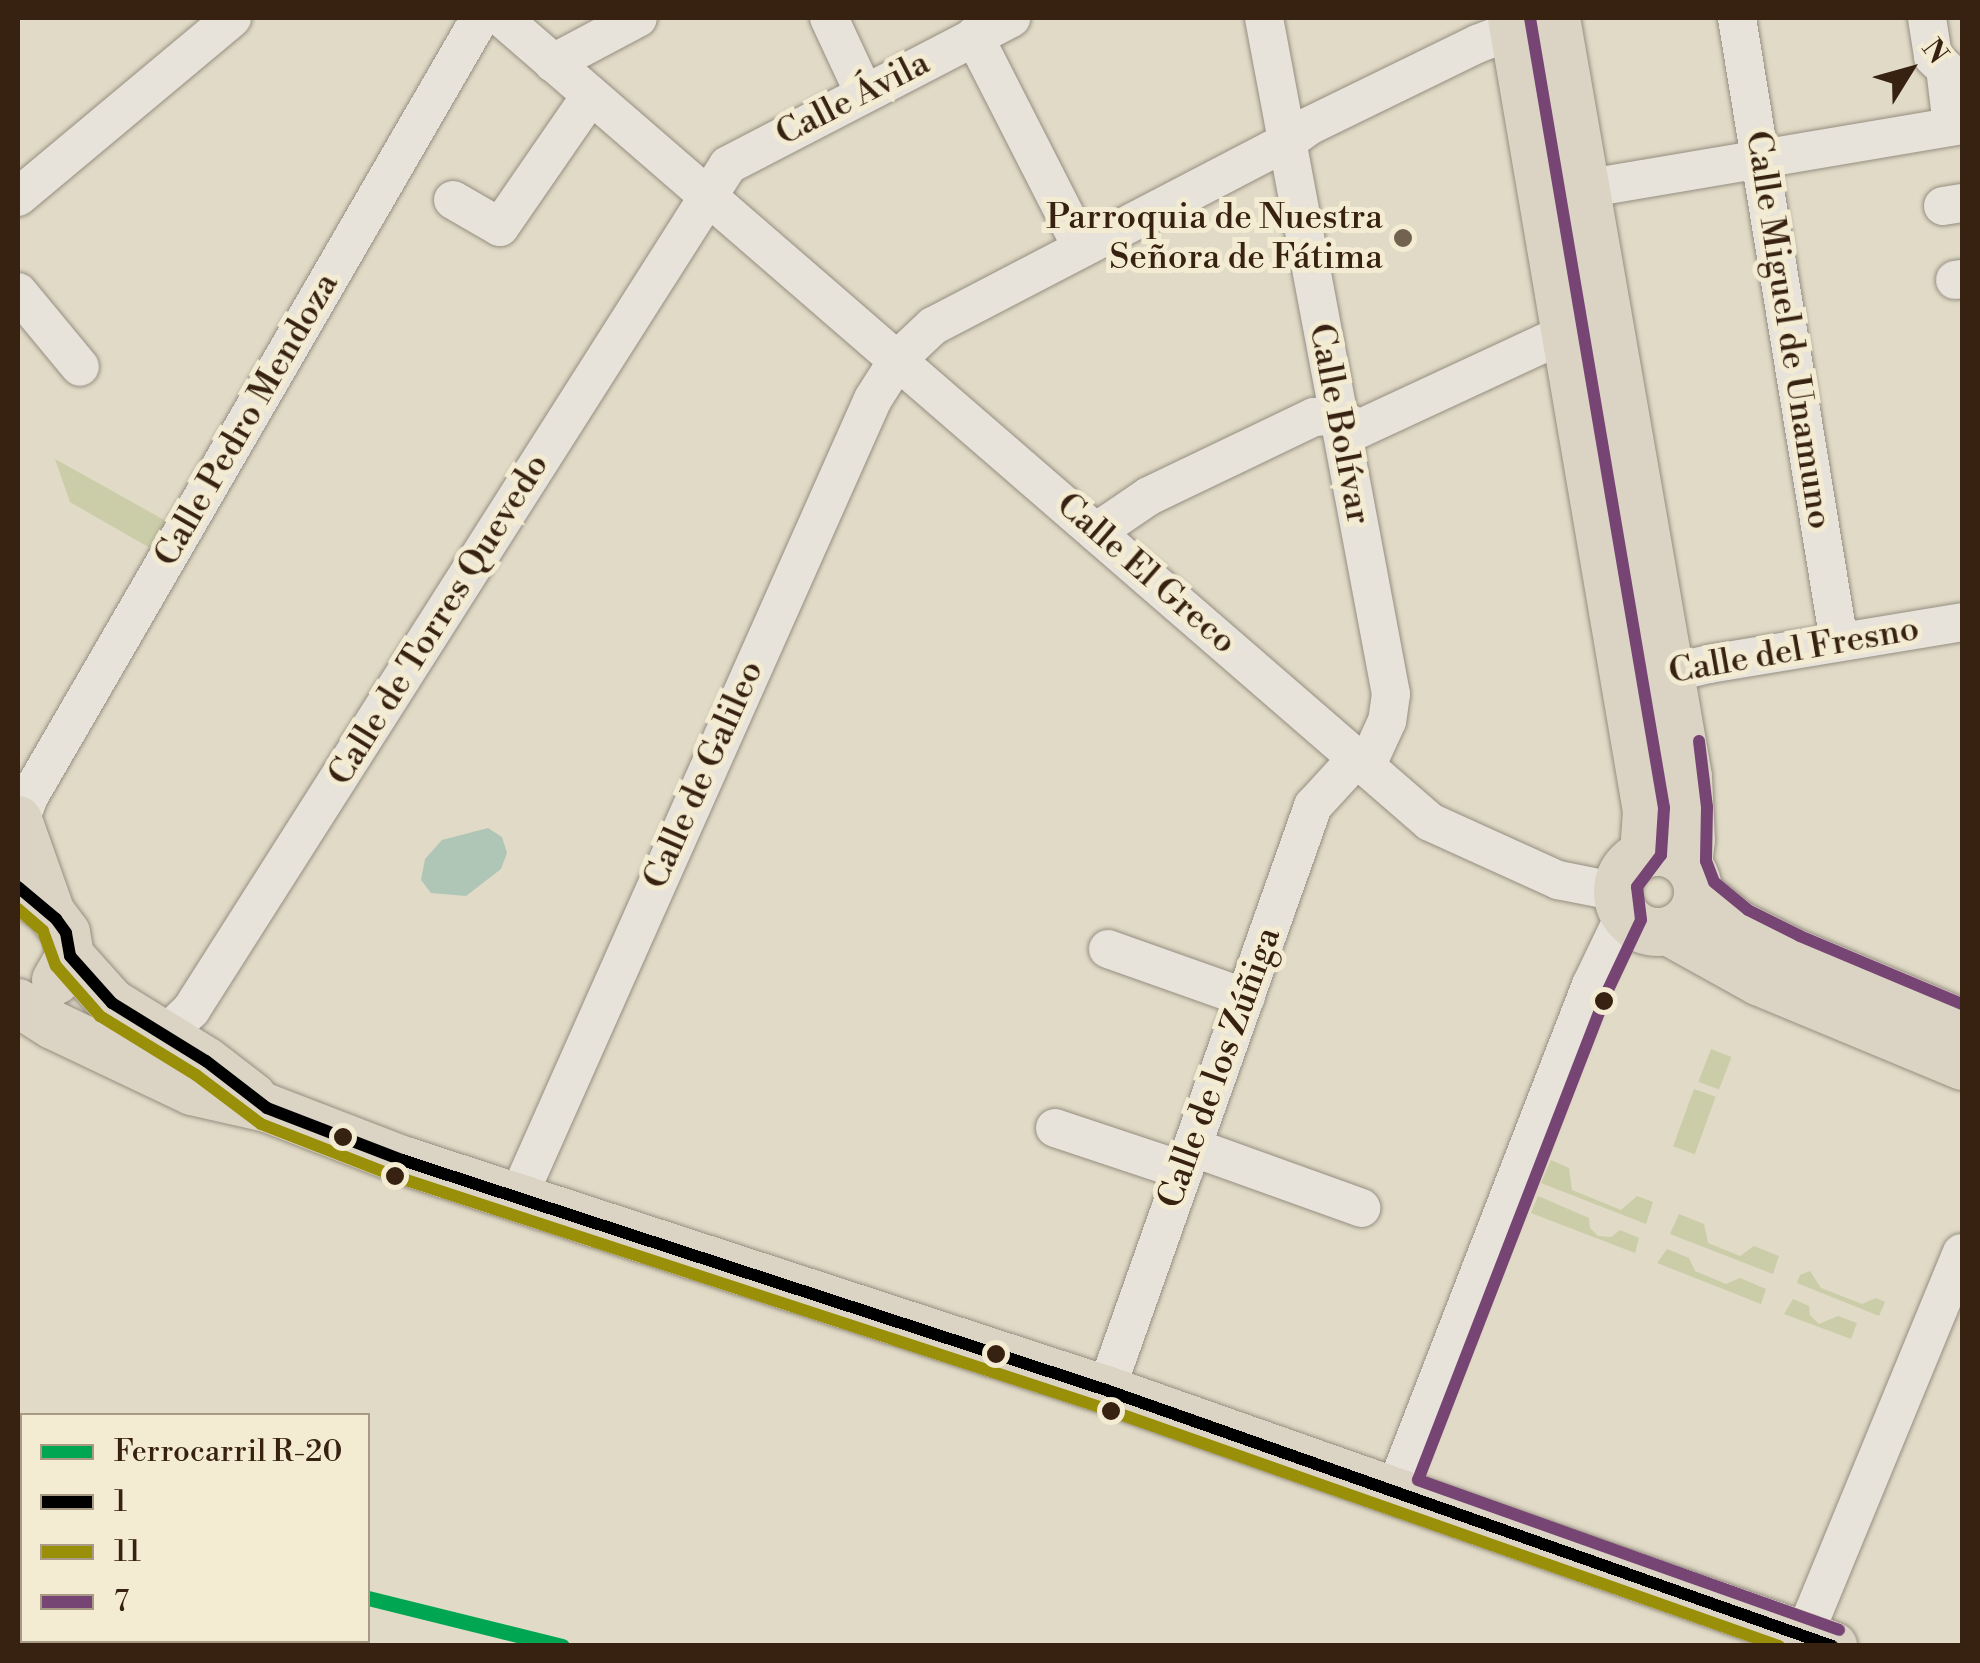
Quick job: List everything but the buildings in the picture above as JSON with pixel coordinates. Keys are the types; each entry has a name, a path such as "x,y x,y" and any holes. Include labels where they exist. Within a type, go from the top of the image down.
{"main road":[{"path":"1528,22 1565,192 1648,678"},
{"path":"1565,192 1566,333 1648,678 1688,778 1677,870 1692,913 1637,912 1625,868 1677,870 1739,925 1962,1023"},
{"path":"18,822 34,900 66,933 70,956 112,1003 219,1070 267,1108"},
{"name":"Calle El Greco","path":"1637,912 1758,981 1962,1066"},
{"path":"18,999 36,995 54,983 70,956"},
{"path":"18,999 168,1082 267,1108 518,1197 1106,1390 1819,1639"}],"street":[{"path":"18,197 232,18"},
{"name":"Calle Pedro Mendoza","path":"18,822 30,795 480,18"},
{"name":"Calle El Greco","path":"502,18 900,358 1361,763 1444,829 1637,912"},
{"path":"554,63 638,18"},
{"path":"829,18 864,93"},
{"name":"Calle Ávila","path":"708,196 728,166 1011,18"},
{"name":"Calle Bolívar","path":"1264,18 1391,694 1387,721 1361,763"},
{"name":"Calle Miguel de Unamuno","path":"1737,18 1838,642"},
{"path":"1565,192 1958,126 1944,68 1933,57 1927,18"},
{"name":"Calle de Galileo","path":"518,1197 872,399 900,358 933,326 1359,102 1528,22"},
{"path":"974,36 1082,248"},
{"path":"454,200 500,227 590,95"},
{"name":"Calle de Torres Quevedo","path":"163,1037 200,996 708,196"},
{"path":"18,292 80,367"},
{"path":"1096,532 1182,480 1314,416 1336,416 1358,430 1566,333"},
{"name":"Calle del Fresno","path":"1648,678 1962,622"},
{"name":"Calle de los Zúñiga","path":"1106,1390 1312,806 1361,763"},
{"path":"1395,1490 1591,985 1637,912"},
{"path":"1108,949 1246,998"},
{"path":"1055,1128 1188,1159 1361,1208"},
{"path":"1819,1639 1962,1253"}],"shaded area":[{"path":"55,459 166,521 150,548 70,502"},
{"path":"488,828 502,837 507,853 501,869 466,896 431,893 421,880 425,859 442,840"},
{"path":"1711,1049 1732,1057 1719,1090 1698,1082"},
{"path":"1694,1089 1716,1097 1695,1154 1673,1146"},
{"path":"1551,1160 1569,1168 1572,1190 1621,1210 1637,1196 1653,1202 1646,1224 1541,1183"},
{"path":"1538,1196 1589,1218 1590,1228 1598,1236 1611,1237 1620,1230 1639,1238 1635,1253 1531,1213"},
{"path":"1679,1214 1704,1224 1708,1243 1740,1256 1754,1246 1779,1256 1773,1274 1670,1234"},
{"path":"1667,1249 1689,1258 1695,1271 1726,1284 1740,1278 1766,1289 1761,1304 1657,1263"},
{"path":"1810,1271 1821,1288 1862,1304 1876,1298 1885,1302 1879,1316 1797,1283 1800,1275"},
{"path":"1793,1299 1809,1306 1810,1315 1819,1324 1838,1316 1857,1323 1851,1339 1784,1314"}],"rail line":[{"name":"R-20","path":"370,1598 562,1646"}],"transit line":[{"name":"7","path":"1530,18 1664,808 1661,855 1637,887 1641,920 1607,992 1418,1480 1839,1630"},
{"name":"7","path":"1699,741 1707,807 1706,861 1714,882 1748,910 1800,936 1962,1004"},
{"name":"1","path":"18,887 56,919 66,933 70,956 112,1003 206,1061 267,1108 402,1160 1106,1390 1832,1646"},
{"name":"11","path":"18,909 43,931 56,966 100,1016 196,1075 261,1124 397,1177 1100,1407 1779,1646"}],"place":[{"name":"Parroquia de Nuestra Señora de Fátima","path":"1403,238"}]}
